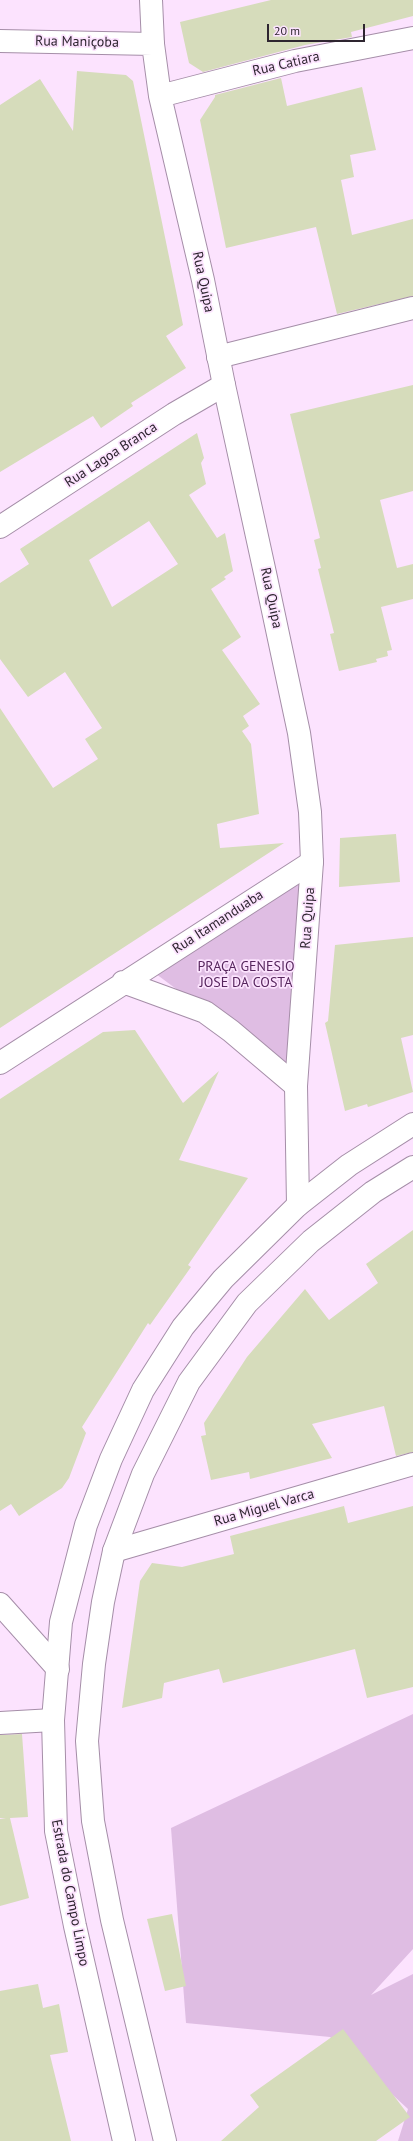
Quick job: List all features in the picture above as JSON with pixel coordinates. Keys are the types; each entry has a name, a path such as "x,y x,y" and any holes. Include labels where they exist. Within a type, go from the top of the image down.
{"street":[{"name":"Rua Quipa","path":"151,0 160,96 204,280 224,386 299,733 310,812 312,862 296,1086 298,1205"},
{"name":"Rua Catiara","path":"160,96 295,61 413,38"},
{"name":"Rua Maniçoba","path":"0,41 154,44"},
{"path":"218,356 413,308"},
{"name":"Rua Lagoa Branca","path":"0,527 174,414 224,386"},
{"name":"Rua Itamanduaba","path":"0,1063 123,982 312,862"},
{"path":"123,982 205,1012 231,1031 296,1086"},
{"name":"Estrada do Campo Limpo","path":"124,2141 75,1926 56,1831 53,1720 62,1622 86,1524 111,1459 143,1390 183,1327 223,1279 298,1205 349,1165 413,1124"},
{"path":"165,2141 112,1920 93,1821 87,1741 94,1664 103,1602 114,1551 143,1474 189,1382 247,1303 311,1241 372,1192 413,1167"},
{"name":"Rua Miguel Varca","path":"114,1551 413,1464"},
{"path":"0,1604 58,1669"},
{"path":"0,1723 53,1720"}],"green space":[{"name":"PRAÇA GENESIO JOSE DA COSTA","path":"308,873 291,1074 152,971"},
{"path":"413,1714 413,1949 371,1995 413,1974 413,2141 398,2141 408,2109 330,2037 186,2023 171,1828"}],"building":[{"path":"271,0 413,0 413,16 351,32 352,37 305,45 203,72 189,63 180,22"},
{"path":"77,71 126,75 133,81 183,325 166,336 186,368 131,403 133,406 101,428 93,416 0,472 0,105 40,79 73,131"},
{"path":"281,78 287,106 362,87 376,150 350,155 354,177 341,180 352,235 413,219 413,296 337,314 316,227 226,248 200,120 215,95"},
{"path":"413,385 413,491 380,500 397,568 413,564 413,599 381,607 392,650 387,651 388,656 376,659 377,662 339,671 330,634 334,633 318,569 321,568 314,540 320,538 290,414"},
{"path":"197,433 204,458 201,463 206,484 189,495 217,538 225,533 233,571 224,577 226,579 211,589 241,637 222,650 260,704 243,716 249,726 242,731 251,744 259,814 217,824 220,848 284,843 0,1028 0,708 53,788 98,759 85,739 102,728 65,672 28,697 0,659 0,583 29,564 20,549","holes":["149,521 178,564 112,607 89,560"]},
{"path":"396,834 400,882 339,887 340,838"},
{"path":"413,937 413,1035 401,1038 413,1092 368,1107 367,1104 345,1111 325,1023 328,1021 335,945"},
{"path":"135,1030 183,1103 219,1071 179,1160 248,1178 188,1265 191,1267 150,1325 148,1323 82,1427 86,1433 69,1478 62,1488 19,1516 11,1504 0,1511 0,1099 103,1032"},
{"path":"413,1230 413,1452 396,1456 384,1406 312,1424 332,1458 250,1479 249,1472 211,1480 201,1436 206,1435 204,1423 247,1357 305,1289 329,1320 378,1283 366,1264"},
{"path":"344,1506 348,1523 413,1506 413,1687 367,1698 355,1649 223,1683 219,1669 164,1683 162,1698 122,1708 140,1581 152,1563 182,1567 234,1554 230,1536"},
{"path":"22,1734 28,1817 10,1818 29,1898 0,1906 0,1819 6,1818 0,1818 0,1735"},
{"path":"172,1914 186,1986 165,1991 147,1919"},
{"path":"38,1984 43,2008 59,2004 68,2052 50,2055 71,2141 0,2141 0,1991"},
{"path":"343,2029 410,2117 376,2141 221,2141 259,2107 250,2095"}]}
